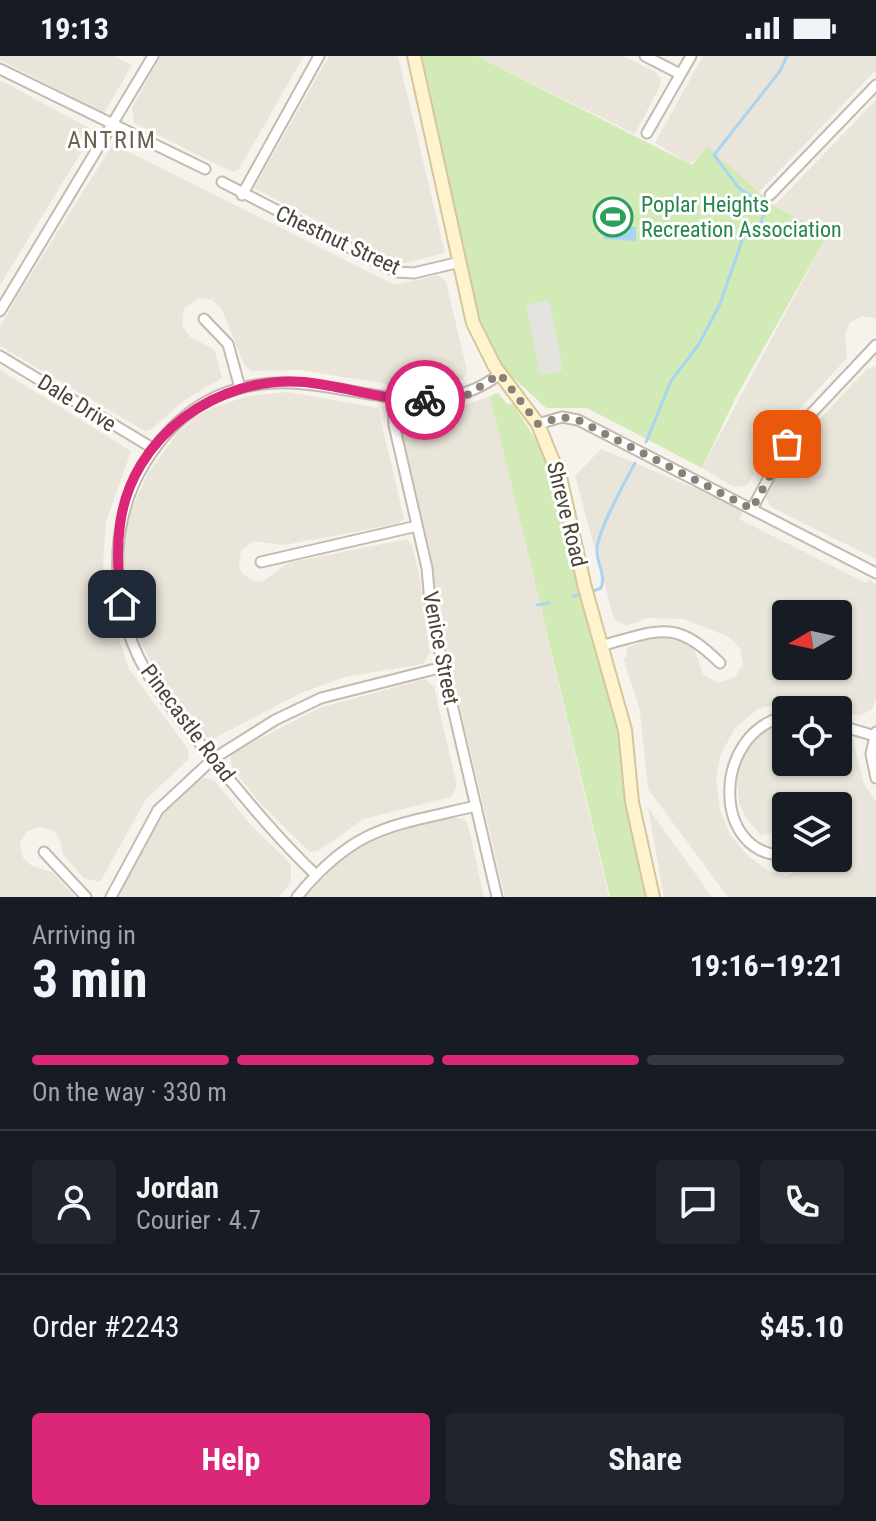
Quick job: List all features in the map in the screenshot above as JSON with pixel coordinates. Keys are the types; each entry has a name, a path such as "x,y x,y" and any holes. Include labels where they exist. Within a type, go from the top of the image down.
{"main road":[{"name":"Shreve Road","path":"414,56 476,332 500,374 538,424 561,481 600,646 625,730 632,802 653,897"}],"street":[{"path":"0,311 153,56"},
{"path":"242,195 319,56"},
{"path":"645,56 678,73"},
{"path":"647,133 678,73 691,56"},
{"path":"0,69 205,169"},
{"path":"770,195 876,85"},
{"name":"Chestnut Street","path":"222,182 242,195 397,272 414,273 460,262"},
{"path":"204,319 228,344 240,388"},
{"path":"752,509 787,444 876,345"},
{"name":"Dale Drive","path":"0,356 154,449"},
{"name":"Pinecastle Road","path":"316,875 268,828 151,679 132,639 122,604 118,559 120,525 127,497 168,431 195,408 240,388 304,382 393,398 456,398 478,391 500,374"},
{"name":"Venice Street","path":"393,398 394,425 417,526 443,667 497,897"},
{"path":"538,424 562,417 578,420 876,573"},
{"path":"261,562 417,526"},
{"path":"600,646 654,631 679,631 697,640 720,663"},
{"path":"111,897 158,810 213,759 275,720 321,698 443,667"},
{"path":"772,719 750,733 735,756 729,781 734,815 748,841 763,852 772,853"},
{"path":"852,728 875,734 871,754 876,778"},
{"path":"297,897 345,847 378,830 476,806"},
{"path":"44,852 86,897"}],"shaded area":[{"path":"0,56 114,56 132,65 104,113 0,60"},
{"path":"160,56 304,56 239,169 232,172 134,123 132,108"},
{"path":"329,56 398,56 445,253 401,264 254,188"},
{"path":"477,56 623,56 655,72 661,79 660,86 635,134"},
{"path":"703,56 876,56 876,70 757,194 707,147 690,164 655,143"},
{"path":"0,80 91,129 90,138 0,285"},
{"path":"876,100 876,318 861,316 850,323 845,334 847,358 780,430 747,485 734,487 702,468 828,234 774,206"},
{"path":"113,144 395,285 438,275 446,282 467,371 463,380 411,388 300,370 251,371 245,366 221,308 212,300 198,298 184,308 182,325 190,337 215,350 222,378 183,401 152,429 145,431 0,346 0,327 16,298"},
{"path":"549,300 563,370 540,375 526,305"},
{"path":"876,366 876,559 771,507 766,497 797,443 867,369"},
{"path":"0,370 131,451 106,522 103,563 108,606 129,669 188,749 189,759 146,799 100,882 84,878 63,854 60,840 53,830 39,827 26,832 20,844 23,858 32,866 52,872 75,897 0,897"},
{"path":"288,392 378,408 404,519 397,524 284,545 253,541 241,551 239,566 242,573 253,581 262,582 288,563 407,539 412,545 419,573 430,653 423,664 345,677 301,693 213,739 206,737 164,687 138,637 125,586 123,562 128,517 148,473 177,434 194,418 212,408 248,396"},
{"path":"490,396 609,897 505,897 440,623 431,556 400,425 402,418 413,414 452,410"},
{"path":"601,449 744,509 739,519 866,583 869,580 876,584 876,700 871,710 859,716 852,714 852,696 772,696 772,705 758,709 735,728 721,754 716,779 720,810 730,834 748,856 771,872 786,876 795,872 852,872 852,792 772,792 772,832 761,835 746,818 739,803 737,776 741,760 757,736 772,727 772,776 852,776 852,736 864,784 876,802 876,897 728,897 648,789 640,711 623,657 626,658 627,648 650,638 673,636 692,642 703,674 718,683 735,677 743,664 740,648 729,637 684,619 648,618 626,626 614,619 575,476"},
{"path":"425,679 434,687 457,786 451,797 364,819 318,851 310,852 260,803 232,768 230,759 234,752 319,708"},
{"path":"200,777 214,780 250,824 291,864 291,882 279,897 116,897 165,811"},
{"path":"648,808 712,897 664,897"},
{"path":"454,817 465,820 468,825 484,897 306,897 348,852 378,836"}],"green space":[{"name":"Poplar Heights Recreation Association","path":"416,56 477,56 692,165 707,146 774,206 828,234 735,399 702,468 587,408 546,408 503,368 480,320"},
{"path":"498,393 507,404 513,404 543,451 552,476 595,646 616,711 648,897 610,897 490,396"}],"water":[{"name":"Poplar Heights Recreation Association","path":"605,207 622,208 622,227 636,227 636,241 604,239"}],"waterway":[{"path":"646,442 671,381 699,344 720,304 745,232 761,222 764,214 758,201 739,188 714,155 780,71 787,56"},
{"path":"761,222 769,228 804,226 821,237"},
{"path":"593,591 601,588 602,583 597,551 601,532 635,463"},
{"path":"573,596 577,595"},
{"path":"537,605 549,603"}],"way so far":[{"path":"425,400 467,395 478,391 500,374 538,424 562,417 578,420 752,509 787,444"}],"place":[{"name":"Poplar Heights Recreation Association","path":"613,217"}],"district":[{"name":"ANTRIM","path":"112,140"}],"route":[{"path":"122,604 118,559 120,525 127,497 154,449 181,418 195,408 240,388 284,382 304,382 393,398 425,400"}]}
